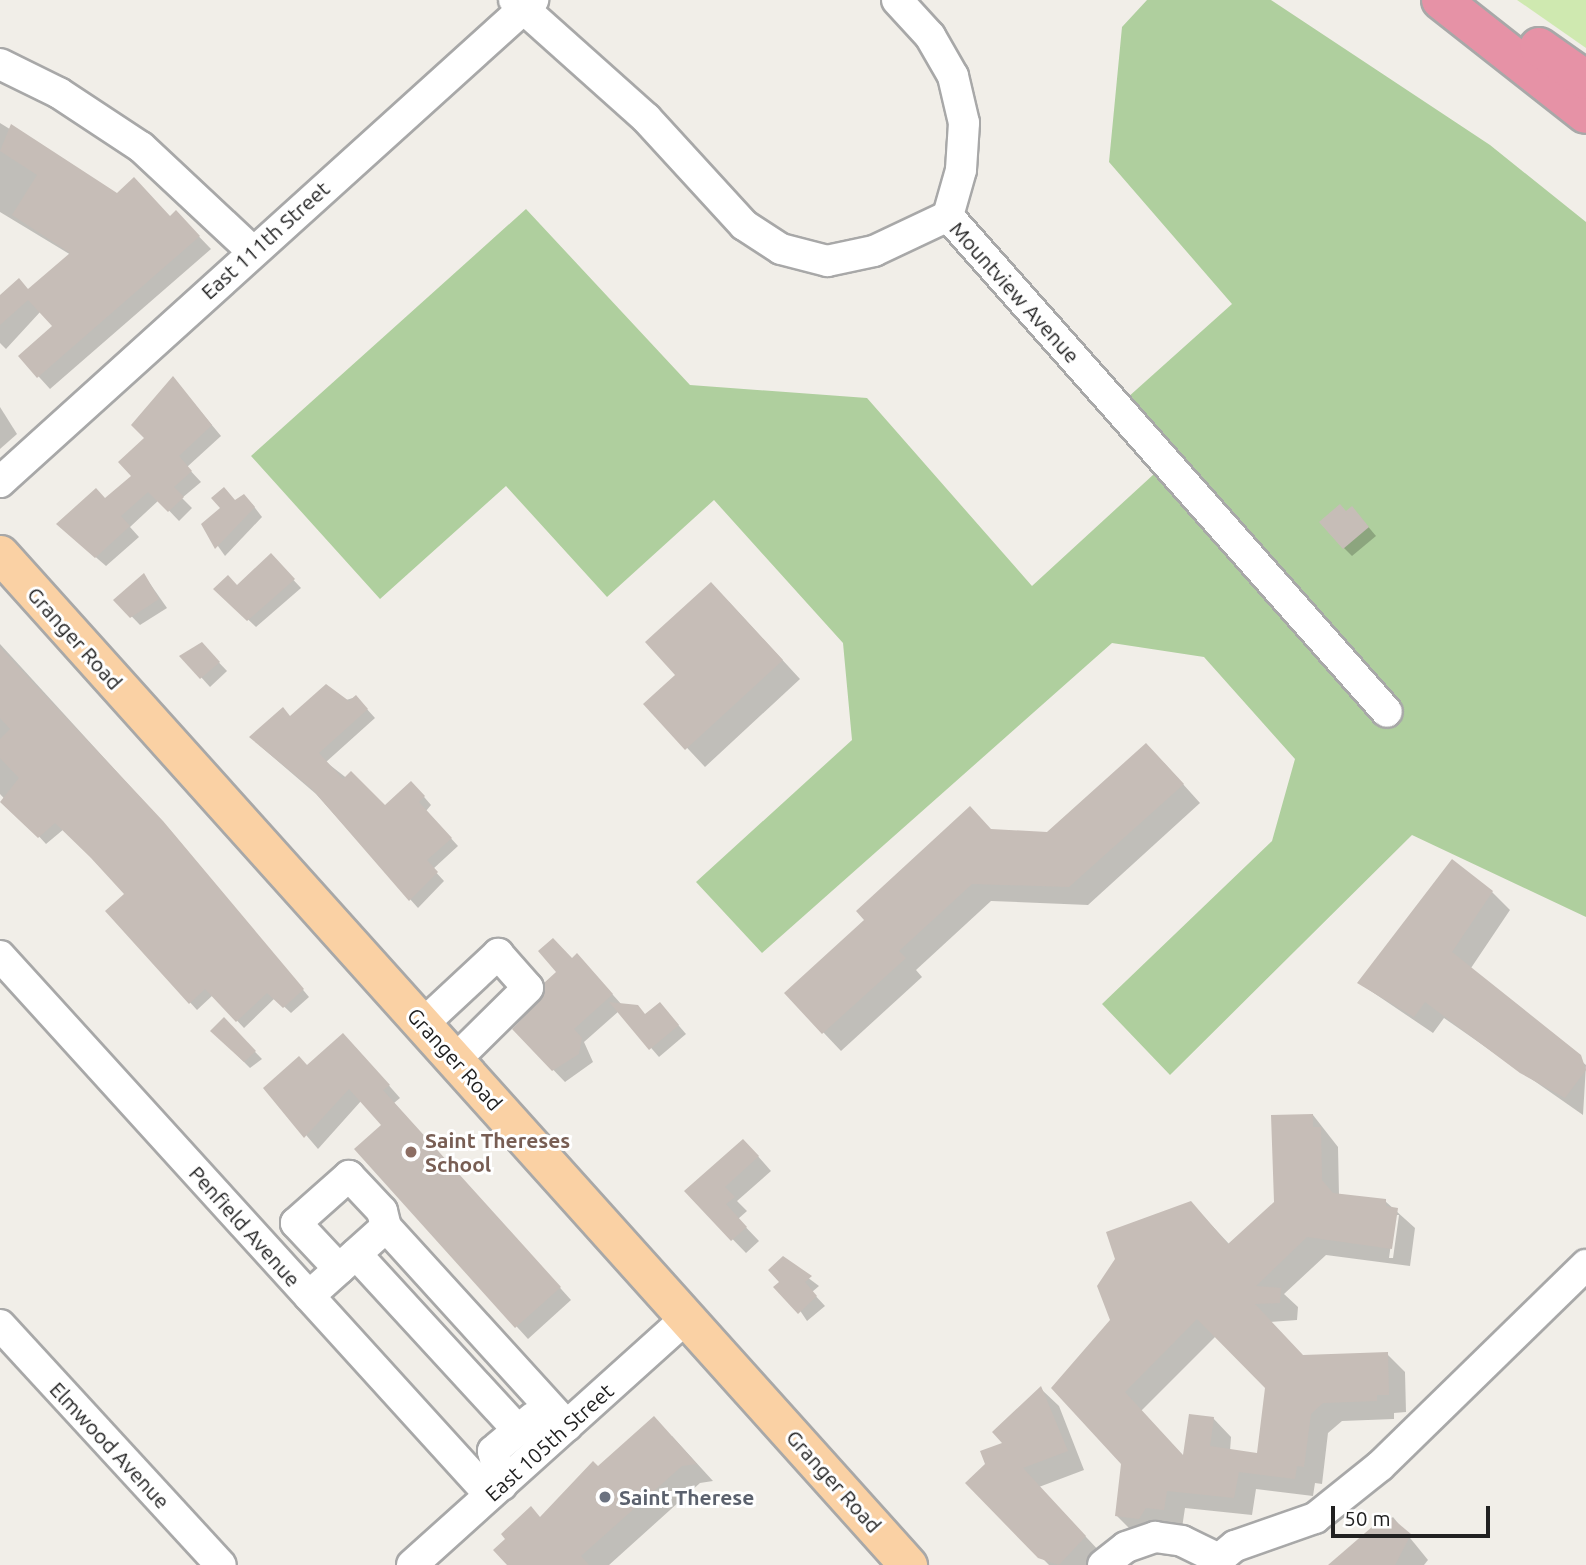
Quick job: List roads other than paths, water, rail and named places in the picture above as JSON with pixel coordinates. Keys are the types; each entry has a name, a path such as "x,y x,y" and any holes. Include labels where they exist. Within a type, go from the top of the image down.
{"highway":[{"path":"1441,0 1586,114"},
{"path":"1471,0 1586,80"}],"main road":[{"name":"Granger Road","path":"0,554 686,1318 897,1561"}],"street":[{"path":"897,0 930,36 953,76 964,122 961,170 948,216"},
{"name":"Mountview Avenue","path":"523,3 646,118 744,225 781,249 827,261 874,251 948,216 1387,712"},
{"name":"East 111th Street","path":"0,482 523,3"},
{"path":"0,64 60,93 141,146 252,251"},
{"path":"423,1024 498,954 528,988 455,1060"},
{"name":"Penfield Avenue","path":"0,956 309,1296 496,1490"},
{"path":"496,1490 493,1451 518,1430 557,1416 386,1227 382,1211 349,1176 296,1223 348,1262 518,1430"},
{"path":"309,1296 386,1227"},
{"path":"1103,1565 1126,1547 1155,1537 1182,1541 1216,1562 1235,1546 1315,1518 1370,1475 1586,1265"},
{"name":"East 105th Street","path":"412,1565 496,1490 557,1416 686,1318"},
{"name":"Elmwood Avenue","path":"0,1325 221,1565"}],"place":[{"name":"Saint Thereses School","path":"411,1152"},
{"name":"Saint Therese","path":"605,1497"}]}
